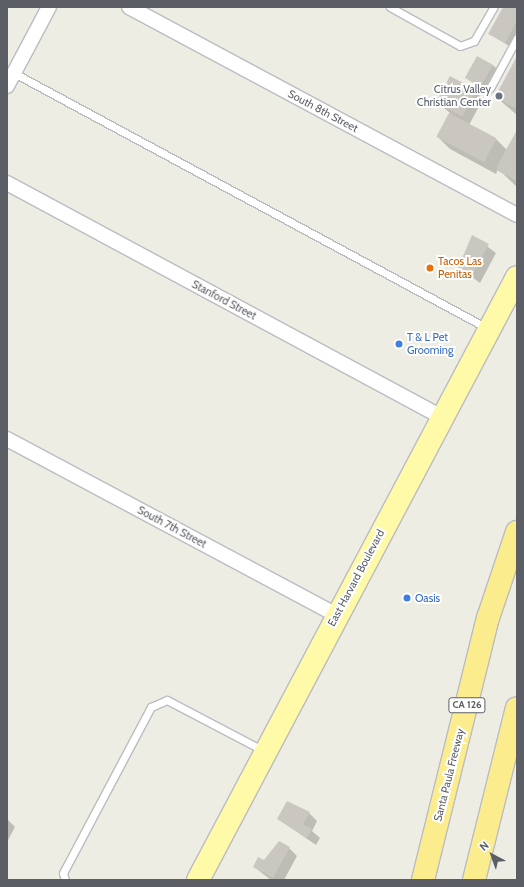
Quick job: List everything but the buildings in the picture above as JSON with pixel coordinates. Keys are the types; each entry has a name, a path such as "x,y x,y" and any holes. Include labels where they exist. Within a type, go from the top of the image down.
{"highway":[{"name":"Santa Paula Freeway","path":"423,880 488,618 517,532"},
{"path":"474,880 517,708"}],"main road":[{"name":"East Harvard Boulevard","path":"198,880 517,277"}],"street":[{"path":"7,86 49,7"},
{"name":"South 8th Street","path":"129,7 517,215"},
{"name":"Stanford Street","path":"7,183 442,417"},
{"name":"South 7th Street","path":"7,439 337,615"}],"lane":[{"path":"390,7 460,46 474,41 494,7"},
{"path":"490,88 517,38"},
{"path":"14,73 489,330"},
{"path":"65,880 63,873 151,707 167,700 266,752"}],"place":[{"name":"Citrus Valley Christian Center","path":"499,96"},
{"name":"Tacos Las Penitas","path":"430,268"},
{"name":"T & L Pet Grooming","path":"399,344"},
{"name":"Oasis","path":"407,598"}]}
